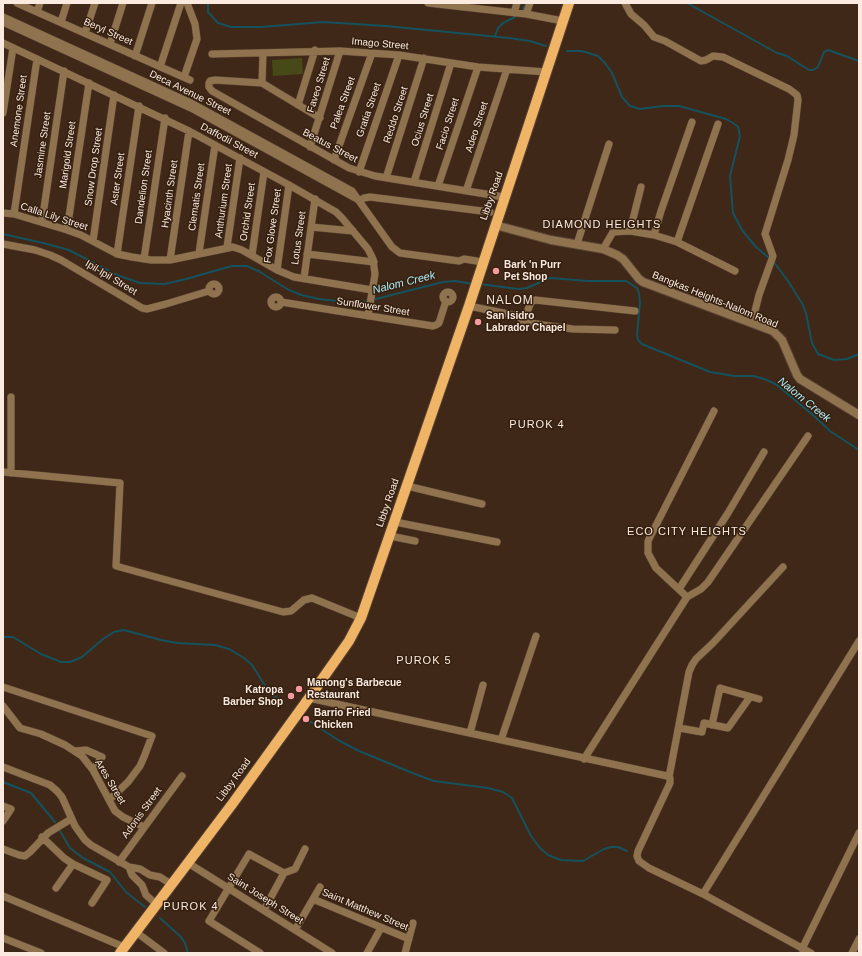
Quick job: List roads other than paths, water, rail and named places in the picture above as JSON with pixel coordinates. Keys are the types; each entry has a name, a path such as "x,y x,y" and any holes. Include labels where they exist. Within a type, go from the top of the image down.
{"main road":[{"name":"Libby Road","path":"122,950 309,698 349,641 361,618 470,302 569,3"}],"street":[{"name":"Beryl Street","path":"17,3 187,79 197,38 197,30 187,3"},
{"path":"37,12 40,3"},
{"path":"61,22 67,3"},
{"path":"85,33 95,3"},
{"path":"110,44 123,3"},
{"path":"135,56 152,3"},
{"path":"160,67 181,3"},
{"path":"429,3 485,6 514,13 563,21"},
{"path":"514,13 517,3"},
{"path":"526,14 530,3"},
{"path":"625,3 631,14 644,25 654,37 665,41 701,61 713,56 723,57 788,89 797,95 798,100 794,135 788,160 765,234 773,256 759,294 752,323"},
{"name":"Deca Avenue Street","path":"3,17 34,34"},
{"name":"Deca Avenue Street","path":"3,22 34,34 196,108 305,168 359,201 396,250 405,255 459,261 464,259 482,264"},
{"name":"Daffodil Street","path":"3,43 165,118 336,212 371,253 374,262"},
{"path":"3,113 13,48"},
{"path":"298,105 315,50"},
{"name":"Imago Street","path":"212,54 315,50 340,51 399,55 478,67 546,72"},
{"name":"Faveo Street","path":"310,147 340,51"},
{"path":"263,53 262,82 320,118"},
{"name":"Palea Street","path":"334,160 372,53"},
{"name":"Gratia Street","path":"359,172 399,55"},
{"name":"Reddo Street","path":"386,178 424,58"},
{"name":"Anemone Street","path":"14,214 37,59"},
{"name":"Ocius Street","path":"414,182 450,63"},
{"name":"Facio Street","path":"438,186 478,67"},
{"name":"Adeo Street","path":"466,191 507,69"},
{"name":"Jasmine Street","path":"42,222 64,71"},
{"name":"Beatus Street","path":"262,82 215,80 210,81 208,84 212,91 310,147 359,172 386,178 504,197"},
{"name":"Marigold Street","path":"67,230 89,83"},
{"name":"Snow Drop Street","path":"93,241 114,95"},
{"name":"Aster Street","path":"117,254 139,106"},
{"name":"Dandelion Street","path":"144,259 165,118"},
{"path":"654,235 692,122"},
{"path":"677,242 718,124"},
{"name":"Hyacinth Street","path":"170,260 189,131"},
{"path":"577,244 609,144"},
{"name":"Clematis Street","path":"199,253 215,145"},
{"name":"Anthurium Street","path":"227,247 240,158"},
{"name":"Orchid Street","path":"252,255 264,172"},
{"name":"Fox Glove Street","path":"277,270 289,185"},
{"path":"630,231 641,188"},
{"path":"359,201 370,197 490,212"},
{"name":"Lotus Street","path":"304,278 315,200"},
{"name":"Calla Lily Street","path":"3,213 14,214 67,230 93,241 117,254 144,259 170,260 227,247 238,248 285,274 372,290"},
{"name":"Bangkas Heights-Nalom Road","path":"495,225 551,240 603,250 617,255 623,259 642,282 773,331 778,335 800,379 859,415"},
{"path":"311,227 353,231"},
{"path":"603,250 613,232 616,230 630,231 654,235 677,242 736,271"},
{"name":"Ipil-Ipil Street","path":"3,244 35,250 50,255 142,308 148,309 209,291"},
{"path":"307,254 374,262 374,274 368,316"},
{"path":"470,302 520,316 525,316 531,302 535,300 635,311"},
{"name":"Sunflower Street","path":"281,302 434,326 439,323 446,301"},
{"path":"520,316 524,322 573,329 615,330"},
{"path":"11,397 7,473 120,483 116,566 283,612 291,611 304,600 312,598 361,618"},
{"path":"687,597 663,575 648,553 647,546 648,541 714,411"},
{"path":"584,758 687,597 701,589 708,582 808,436"},
{"path":"679,589 728,513 764,452"},
{"path":"407,486 482,504"},
{"path":"394,522 497,542"},
{"path":"390,536 415,541"},
{"path":"783,567 694,662 689,672 678,728 669,777 671,781 638,851 637,859 649,868 703,894 811,953"},
{"path":"501,740 536,636"},
{"path":"703,894 859,641"},
{"path":"470,733 483,685"},
{"path":"3,687 152,736 140,766 125,785 109,800"},
{"path":"712,725 720,688 759,699"},
{"path":"678,728 702,732 704,723 728,728 750,697"},
{"path":"309,698 669,777"},
{"name":"Ares Street","path":"3,706 20,728 59,742 82,756 93,770 113,808 118,814 144,827"},
{"path":"75,751 79,749 86,750 102,757 93,770"},
{"path":"3,767 50,785 62,797 71,819 85,840 102,852 129,867 140,869 150,876 160,877 171,884"},
{"name":"Adonis Street","path":"119,862 182,776"},
{"path":"3,806 11,809 3,821"},
{"path":"3,849 25,856 53,829 71,819"},
{"path":"802,949 859,832"},
{"path":"42,838 72,864 107,880 92,903"},
{"path":"264,910 284,873 295,869 306,849"},
{"path":"260,953 210,921 249,854 284,873"},
{"name":"Saint Joseph Street","path":"188,863 332,953"},
{"path":"56,888 72,864"},
{"path":"129,867 133,877 142,885 146,895 156,904"},
{"path":"142,885 150,876"},
{"path":"296,930 320,887"},
{"path":"3,896 122,950"},
{"name":"Saint Matthew Street","path":"313,899 409,940"},
{"path":"405,953 412,923"},
{"path":"367,953 381,928"},
{"path":"136,932 164,953"},
{"path":"3,938 22,950 41,953"},
{"path":"852,953 859,939"}],"waterway":[{"path":"208,3 208,12 218,23 231,27 261,27 323,22 386,26 509,38 530,41 546,46"},
{"path":"523,9 526,3"},
{"path":"687,3 777,53 787,56 809,70 813,70 818,67 824,52 828,50 859,61"},
{"path":"495,36 498,28 503,23 515,17"},
{"path":"567,51 582,51 598,56 612,73 622,97 630,106 640,109 663,106 679,106 726,119 738,127 740,136 730,176 733,213 742,230 755,246 769,258"},
{"name":"Nalom Creek","path":"3,234 69,250 117,275 140,283 165,284 232,266 247,266 260,272 287,289 301,295 319,299 347,302 361,303 368,301"},
{"path":"773,261 803,305 812,343 818,354 834,360 847,359 859,354"},
{"name":"Nalom Creek","path":"480,284 518,289 527,288 550,278 588,281 626,281 637,288 639,293 640,303 637,335 638,340 642,344 710,372 734,376 754,376 767,380 777,385 830,431 859,450"},
{"name":"Nalom Creek","path":"372,300 443,282 455,281 473,284"},
{"path":"3,637 13,637 41,654 61,662 70,662 82,657 103,639 114,632 124,630 177,643 215,645 229,649 244,658 252,665 269,692 281,701"},
{"path":"309,721 338,740 359,751 434,781 488,788 503,792 512,798 531,836 540,848 548,855 561,860 583,861 604,849 611,847 618,847 627,851"},
{"path":"3,782 31,793 55,822"},
{"path":"60,831 70,848 83,858 110,872 126,892 145,907"},
{"path":"160,918 181,937 185,943 188,953"}],"place":[{"name":"Bark 'n Purr Pet Shop","path":"496,271"},
{"name":"San Isidro Labrador Chapel","path":"478,322"},
{"name":"Manong's Barbecue Restaurant","path":"299,689"},
{"name":"Katropa Barber Shop","path":"291,696"},
{"name":"Barrio Fried Chicken","path":"306,719"}],"district":[{"name":"DIAMOND HEIGHTS","path":"602,225"},
{"name":"NALOM","path":"510,301"},
{"name":"PUROK 4","path":"537,425"},
{"name":"ECO CITY HEIGHTS","path":"687,532"},
{"name":"PUROK 5","path":"424,661"},
{"name":"PUROK 4","path":"191,907"}]}
